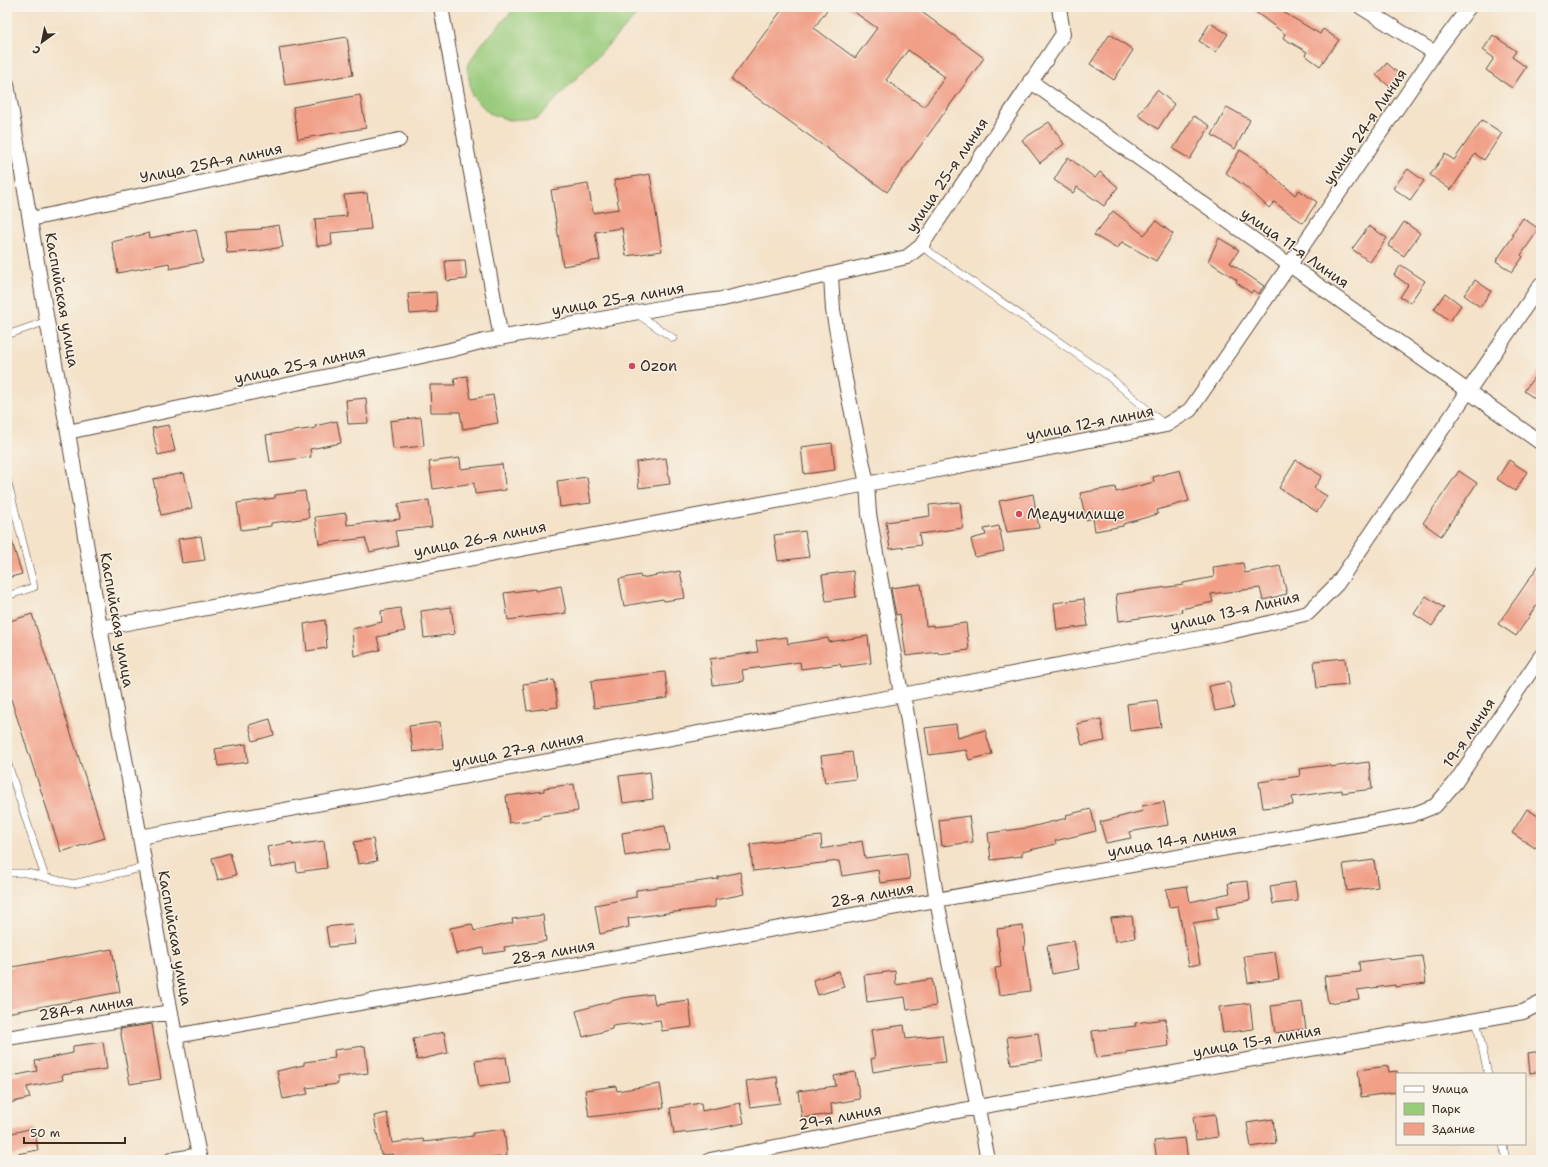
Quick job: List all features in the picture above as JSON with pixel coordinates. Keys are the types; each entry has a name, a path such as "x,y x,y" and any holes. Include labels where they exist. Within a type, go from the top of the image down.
{"street":[{"path":"441,7 501,338"},
{"name":"улица 25-я линия","path":"68,432 501,338 637,314 676,305 723,299 907,257 921,246 1030,81 1063,34 1059,7"},
{"path":"1361,7 1435,53"},
{"name":"улица 24-я Линия","path":"1290,266 1435,53 1469,7"},
{"name":"улица 11-я Линия","path":"1030,81 1541,443"},
{"name":"Каспийская улица","path":"7,84 47,321 68,432 100,628 140,837 175,1036 199,1157"},
{"name":"Улица 25А-я линия","path":"31,219 399,140"},
{"name":"улица 12-я линия","path":"866,484 1166,425 1190,410 1290,266"},
{"path":"831,275 833,310 839,349 866,484 869,514 902,695 906,709 937,901 988,1160"},
{"name":"улица 13-я Линия","path":"902,695 1221,634 1308,613 1337,584 1541,284"},
{"name":"улица 26-я линия","path":"100,628 866,484"},
{"name":"19-я линия","path":"1412,815 1435,806 1455,783 1541,656"},
{"name":"улица 27-я линия","path":"140,837 902,695"},
{"name":"улица 14-я линия","path":"937,901 1412,815"},
{"name":"28-я линия","path":"175,1036 937,901"},
{"name":"улица 15-я линия","path":"978,1107 1524,1012 1541,1003"},
{"name":"28А-я линия","path":"7,1038 171,1012"},
{"name":"29-я линия","path":"710,1160 978,1107"},
{"path":"171,1160 199,1157"}],"lane":[{"path":"921,246 1107,376 1166,425"},
{"path":"637,314 673,338"},
{"path":"7,335 47,321"},
{"path":"7,479 34,587 7,596"},
{"path":"7,761 45,877"},
{"path":"7,873 27,873 73,884 145,867"},
{"path":"1476,1020 1488,1073"},
{"path":"1503,1145 1506,1160"}],"green space":[{"path":"516,7 637,7 636,16 538,118 509,120 489,113 472,96 467,67 479,47"}],"building":[{"path":"784,7 829,7 814,28 855,58 877,28 847,7 915,7 984,58 887,192 731,79","holes":["908,50 945,77 924,107 886,80"]},
{"path":"1249,7 1287,7 1283,12 1320,34 1323,29 1339,40 1320,66 1305,55 1307,52 1283,38 1285,34"},
{"path":"1210,23 1228,34 1216,52 1199,41"},
{"path":"1110,34 1133,50 1114,80 1090,64"},
{"path":"1493,35 1516,51 1512,57 1526,67 1512,88 1486,70 1494,58 1483,50"},
{"path":"347,37 353,75 285,85 279,48"},
{"path":"1387,63 1400,75 1390,87 1376,75"},
{"path":"1157,90 1174,104 1158,129 1138,115"},
{"path":"360,95 366,128 298,139 293,107"},
{"path":"1227,107 1250,120 1235,149 1212,135"},
{"path":"1194,116 1210,126 1190,159 1173,149"},
{"path":"1482,120 1502,133 1484,160 1475,154 1451,190 1430,175 1445,154 1454,160"},
{"path":"1049,122 1064,144 1040,163 1022,140"},
{"path":"1240,150 1257,161 1295,195 1299,190 1317,202 1303,223 1274,202 1269,208 1246,187 1226,173"},
{"path":"1068,157 1095,178 1100,172 1118,187 1104,206 1077,187 1073,193 1054,180"},
{"path":"1408,169 1424,181 1410,200 1393,188"},
{"path":"650,174 662,251 626,256 622,228 595,232 600,260 563,266 551,190 588,184 593,213 619,209 614,180"},
{"path":"367,193 371,229 331,233 332,245 317,246 315,219 347,216 344,195"},
{"path":"1113,211 1144,235 1156,221 1173,234 1156,261 1122,242 1117,249 1094,235"},
{"path":"1523,218 1539,229 1521,255 1523,257 1512,272 1496,261 1514,235 1512,234"},
{"path":"1404,222 1420,233 1404,256 1388,246"},
{"path":"279,225 283,247 258,251 227,253 225,231 262,229 261,228"},
{"path":"1369,226 1387,238 1370,262 1352,249"},
{"path":"196,229 203,262 170,269 169,263 118,273 112,242 149,233 150,238"},
{"path":"1219,238 1239,250 1230,263 1264,286 1258,294 1253,290 1251,293 1236,282 1237,280 1208,261"},
{"path":"465,260 467,279 447,281 445,261"},
{"path":"1401,265 1425,281 1410,303 1400,297 1408,285 1394,275"},
{"path":"1475,280 1491,291 1480,307 1464,295"},
{"path":"436,292 437,312 410,314 408,294"},
{"path":"1445,293 1461,305 1450,321 1434,309"},
{"path":"1541,368 1541,403 1524,391"},
{"path":"467,376 471,399 493,395 498,423 463,429 460,412 431,412 430,385 455,385 454,378"},
{"path":"366,398 368,423 348,424 346,400"},
{"path":"421,417 424,446 393,449 390,421"},
{"path":"337,421 341,443 310,449 311,457 270,462 266,435 316,428 315,426"},
{"path":"169,425 175,451 158,455 152,428"},
{"path":"832,443 835,470 804,474 801,447"},
{"path":"460,458 461,469 502,464 506,490 475,494 474,483 433,489 429,462"},
{"path":"666,458 670,484 639,488 636,462"},
{"path":"1296,460 1322,476 1314,488 1327,496 1317,512 1279,488"},
{"path":"1509,460 1527,472 1515,491 1497,479"},
{"path":"1180,470 1189,501 1157,510 1158,514 1123,524 1123,526 1095,531 1093,518 1086,520 1080,493 1115,487 1116,492 1154,482 1153,477"},
{"path":"1459,471 1477,483 1441,536 1423,523"},
{"path":"184,473 192,508 161,515 153,479"},
{"path":"587,477 591,503 560,507 557,481"},
{"path":"305,491 309,518 271,523 271,526 241,530 237,503 275,498 275,495"},
{"name":"Медучилище","path":"1033,494 1039,528 1007,532 999,501"},
{"path":"429,500 432,527 395,531 398,546 370,552 365,538 319,544 315,517 346,513 347,525 400,519 398,504"},
{"path":"960,502 963,528 919,534 921,545 890,549 886,522 930,516 929,505"},
{"path":"999,526 1004,551 975,557 971,539 986,535 984,529"},
{"path":"805,531 809,557 778,561 774,535"},
{"path":"7,533 9,533 22,574 7,578"},
{"path":"201,536 205,560 182,563 178,539"},
{"path":"1541,562 1541,599 1516,636 1498,624"},
{"path":"1243,563 1245,573 1280,566 1287,594 1263,600 1260,588 1211,594 1213,602 1181,609 1182,612 1119,621 1116,594 1183,585 1183,583 1214,577 1213,567"},
{"path":"680,571 685,598 664,601 663,599 624,606 619,579 640,575 641,578"},
{"path":"853,571 856,597 826,601 822,575"},
{"path":"921,584 926,626 933,625 933,627 966,623 969,650 906,656 900,614 896,615 891,588"},
{"path":"561,586 566,613 508,620 504,593 535,589 535,591"},
{"path":"1426,596 1444,608 1432,626 1414,614"},
{"path":"1084,599 1088,626 1057,630 1054,603"},
{"path":"451,607 455,634 424,638 421,611"},
{"path":"400,608 405,631 377,637 380,650 354,656 352,629 382,622 381,611"},
{"path":"32,614 105,838 61,852 7,687 7,622"},
{"path":"325,620 327,648 307,651 304,624"},
{"path":"868,636 871,663 841,667 840,664 801,669 800,662 742,670 744,681 713,685 710,659 758,652 756,641 787,637 788,644 828,638 829,642"},
{"path":"1345,658 1348,685 1317,688 1314,661"},
{"path":"665,672 668,698 594,708 591,681"},
{"path":"554,680 558,707 527,711 523,684"},
{"path":"1229,682 1235,707 1215,711 1209,686"},
{"path":"1157,700 1161,727 1130,731 1127,704"},
{"path":"270,719 274,735 253,741 249,725"},
{"path":"1101,719 1105,741 1082,745 1077,724"},
{"path":"440,722 443,748 413,752 409,726"},
{"path":"956,724 958,738 985,730 992,754 969,760 966,750 929,755 925,728"},
{"path":"246,744 248,762 218,766 215,749"},
{"path":"852,752 856,779 825,783 821,756"},
{"path":"1369,762 1372,789 1342,793 1342,790 1292,797 1293,805 1263,808 1259,782 1300,776 1299,769"},
{"path":"650,772 653,799 623,803 619,776"},
{"path":"574,784 578,811 540,816 540,819 509,823 506,796 544,791 544,788"},
{"path":"1164,802 1168,825 1129,832 1131,838 1106,843 1100,822 1143,811 1142,806"},
{"path":"1091,809 1096,831 1055,841 1056,844 1022,852 1022,856 991,860 988,833 1027,828 1067,818 1066,815"},
{"path":"1527,809 1541,818 1541,839 1535,848 1512,833"},
{"path":"969,816 973,842 942,846 939,820"},
{"path":"665,826 669,849 625,856 622,833"},
{"path":"821,836 822,849 862,841 865,858 907,853 910,879 880,883 878,870 842,876 839,861 753,871 750,844"},
{"path":"373,839 377,861 358,864 354,842"},
{"path":"324,841 327,868 297,872 296,863 271,868 267,847 292,842 293,845"},
{"path":"230,853 236,875 218,880 212,858"},
{"path":"1374,860 1378,887 1347,891 1343,864"},
{"path":"740,872 744,894 715,900 715,907 628,918 629,927 600,934 595,905 636,897 636,890 718,879 718,877"},
{"path":"1248,881 1250,900 1216,906 1218,919 1193,923 1200,964 1189,966 1178,906 1169,907 1166,889 1187,886 1190,902 1230,893 1228,883"},
{"path":"1295,882 1298,901 1273,904 1270,886"},
{"path":"543,915 546,941 504,947 505,951 484,954 483,948 456,954 450,928 472,924 474,931 513,923 512,919"},
{"path":"1132,916 1135,938 1115,941 1111,918"},
{"path":"352,924 355,944 329,947 326,927"},
{"path":"1023,926 1030,991 999,995 995,968 1001,967 997,929"},
{"path":"1074,941 1079,969 1052,974 1047,946"},
{"path":"112,949 120,992 7,1013 7,968"},
{"path":"1275,952 1279,979 1248,983 1244,956"},
{"path":"1422,956 1426,983 1357,990 1359,999 1328,1003 1324,976 1360,972 1359,962"},
{"path":"839,971 844,987 818,995 813,980"},
{"path":"895,971 896,985 932,979 936,1006 907,1010 905,997 867,1002 864,975"},
{"path":"653,994 655,1004 689,1000 692,1027 662,1031 660,1020 612,1026 612,1029 583,1037 576,1011 622,998"},
{"path":"1302,1002 1306,1029 1275,1033 1271,1006"},
{"path":"1250,1003 1253,1029 1223,1033 1219,1007"},
{"path":"1166,1019 1169,1046 1096,1058 1092,1031 1136,1026 1135,1023"},
{"path":"152,1024 161,1079 130,1084 120,1029"},
{"path":"904,1025 906,1039 942,1035 946,1062 915,1065 873,1072 871,1059 875,1058 871,1030"},
{"path":"444,1032 448,1053 417,1060 413,1039"},
{"path":"1038,1033 1042,1060 1011,1064 1007,1037"},
{"path":"103,1042 107,1069 62,1075 63,1080 27,1087 30,1098 9,1103 7,1093 7,1077 37,1071 35,1061 73,1053 73,1046"},
{"path":"365,1046 368,1073 337,1077 338,1084 306,1088 308,1094 283,1099 277,1071 304,1065 304,1062 335,1058 334,1050"},
{"path":"1541,1051 1541,1071 1530,1073 1528,1053"},
{"path":"506,1057 510,1083 479,1087 475,1061"},
{"path":"1388,1066 1389,1072 1397,1071 1396,1092 1361,1097 1358,1070"},
{"path":"855,1072 860,1099 831,1104 832,1114 802,1118 798,1091 836,1086 834,1076"},
{"path":"777,1077 780,1103 750,1107 746,1081"},
{"path":"660,1084 664,1108 589,1117 585,1090 616,1086 617,1091"},
{"path":"701,1103 702,1111 740,1103 744,1123 715,1129 674,1134 670,1108"},
{"path":"387,1113 392,1143 423,1139 424,1142 473,1136 473,1133 504,1129 507,1156 477,1160 395,1160 394,1154 381,1155 374,1116"},
{"path":"1215,1114 1218,1137 1196,1140 1193,1117"},
{"path":"1273,1119 1276,1143 1251,1147 1247,1123"},
{"path":"34,1128 38,1150 7,1156 7,1134"},
{"path":"1185,1138 1188,1160 1157,1160 1154,1141"}],"place":[{"name":"Ozon","path":"632,366"},
{"name":"Медучилище","path":"1019,514"}]}
